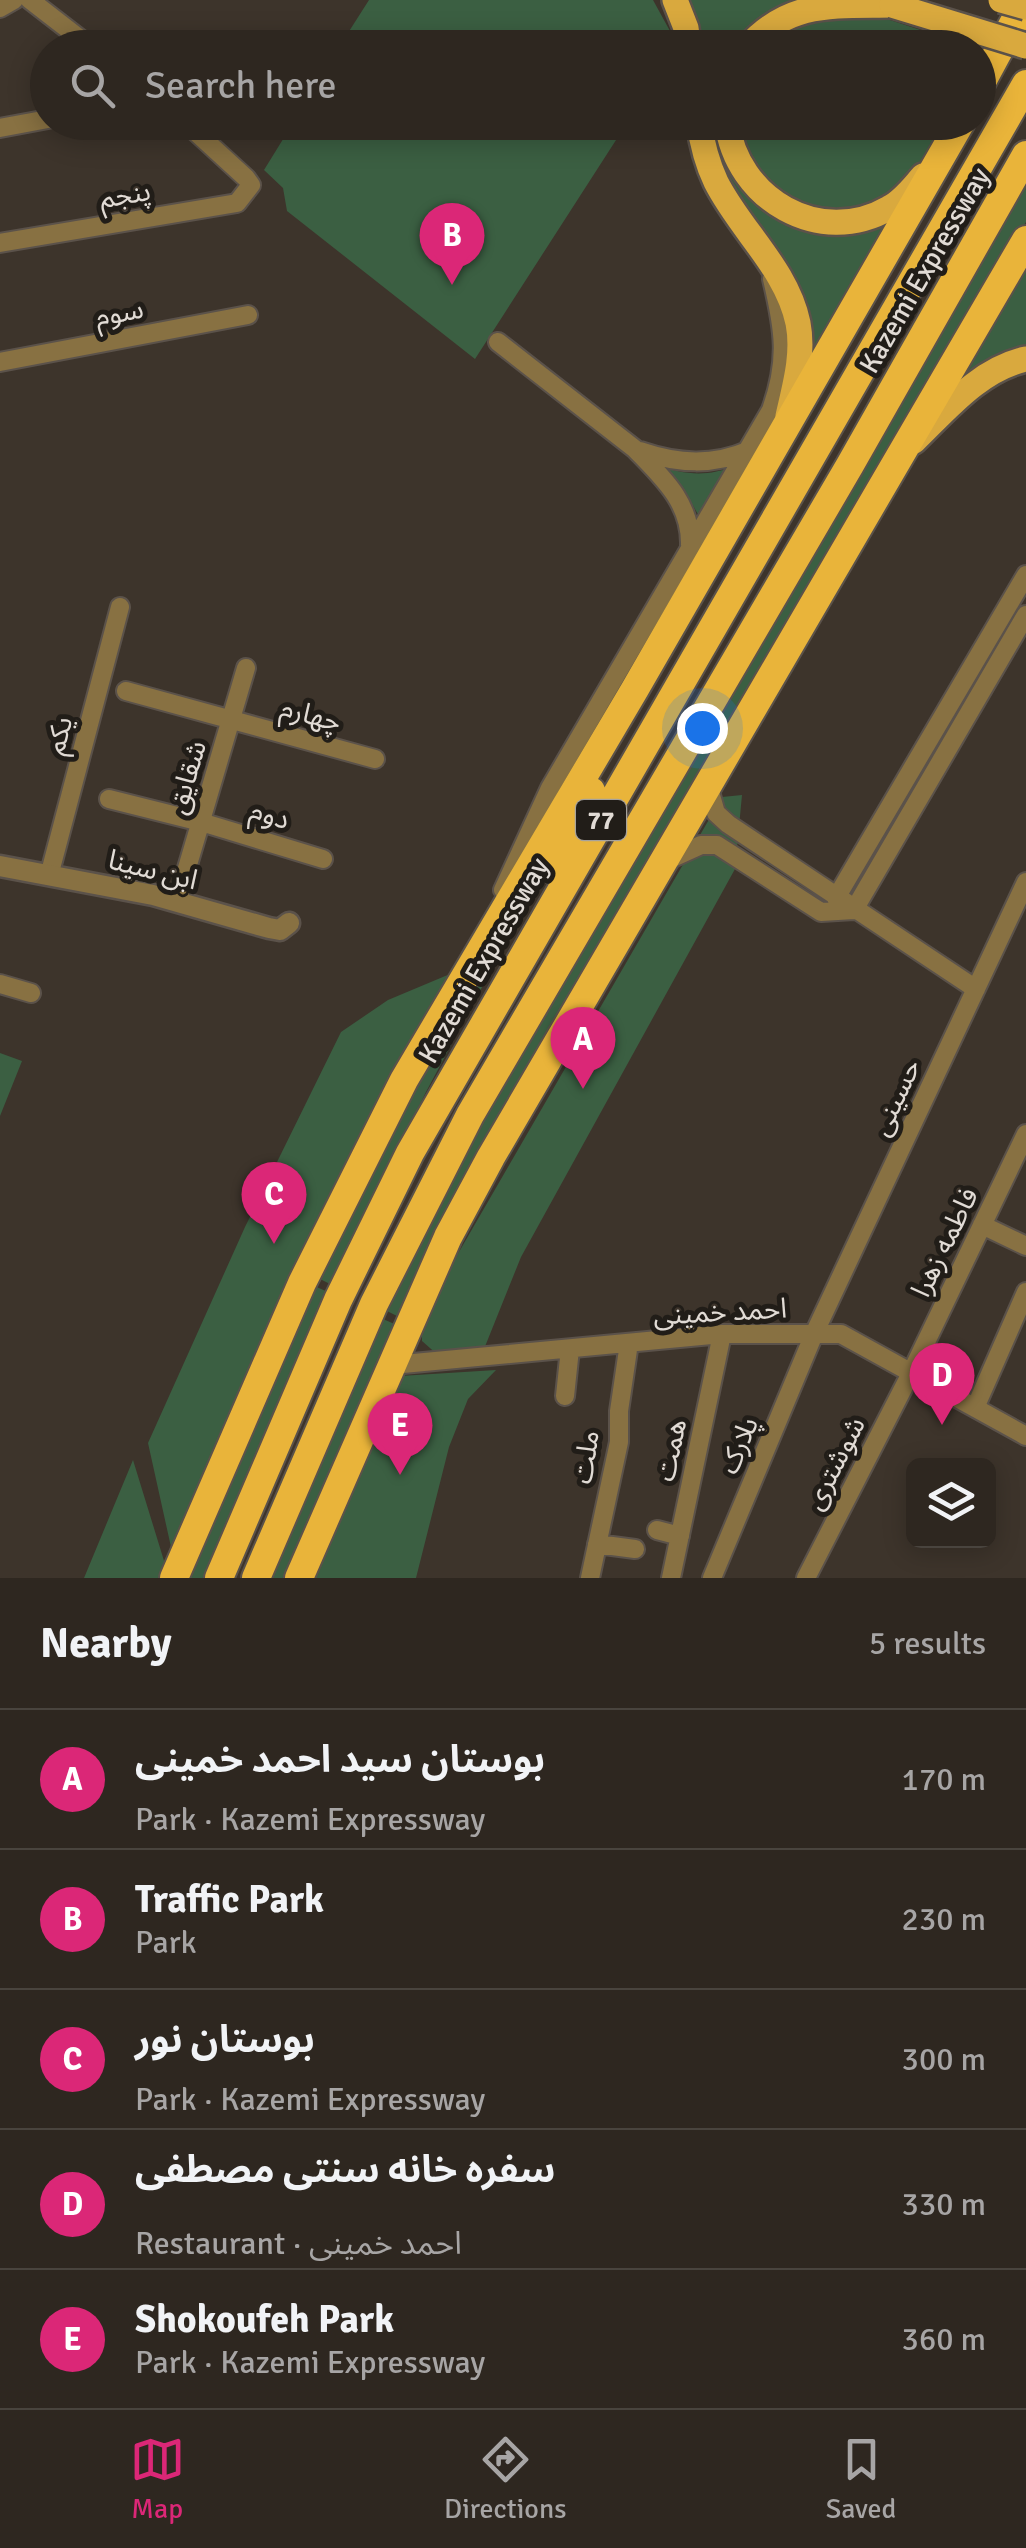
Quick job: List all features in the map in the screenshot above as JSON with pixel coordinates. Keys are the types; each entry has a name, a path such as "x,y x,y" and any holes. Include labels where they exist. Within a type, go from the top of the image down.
{"highway":[{"path":"996,58 1026,4"},
{"name":"Kazemi Expressway","path":"996,137 1026,84"},
{"name":"Kazemi Expressway","path":"174,1578 316,1254 404,1080 952,140"},
{"name":"Kazemi Expressway","path":"219,1578 338,1300 410,1152 994,140"},
{"name":"Kazemi Expressway","path":"256,1578 374,1304 470,1115 1026,156"},
{"path":"299,1578 448,1237 1026,240"},
{"path":"499,997 524,923 582,811 635,689"}],"main road":[{"path":"675,0 686,30"},
{"path":"1001,0 1026,4"},
{"path":"765,30 814,7 885,3 974,30"},
{"path":"996,37 1026,46"},
{"path":"702,140 716,183 790,298 800,340 798,370 784,430"},
{"path":"729,140 740,167 759,192 790,213 824,222 848,222 891,208 947,150"},
{"path":"903,452 978,381 1010,362 1026,358"}],"street":[{"path":"0,8 14,0"},
{"path":"30,0 69,30"},
{"path":"0,128 30,122"},
{"name":"پنجم","path":"0,242 237,203 250,185 240,170 206,140"},
{"path":"462,981 550,788 750,450 782,379 785,346 768,260"},
{"name":"سوم","path":"0,362 248,315"},
{"path":"498,342 635,450 665,481 686,510 690,549"},
{"path":"635,450 682,462 708,462 750,450"},
{"path":"836,898 1026,574"},
{"name":"یکم","path":"49,876 120,607"},
{"path":"854,910 1026,614"},
{"name":"شقایق","path":"177,902 246,668"},
{"path":"126,691 232,722"},
{"name":"چهارم","path":"232,722 375,759"},
{"path":"708,784 716,813 728,824 976,989"},
{"path":"109,799 201,822"},
{"name":"دوم","path":"201,822 323,859"},
{"path":"662,863 700,845 717,845 821,912 854,910"},
{"name":"ابن سینا","path":"0,866 177,902 269,928 280,930 290,923"},
{"name":"حسینی","path":"814,1334 1026,882"},
{"path":"0,984 30,993"},
{"name":"فاطمه زهرا","path":"912,1373 1026,1134"},
{"path":"982,1225 1026,1246"},
{"path":"975,1408 1026,1292"},
{"name":"احمد خمینی","path":"392,1365 722,1334 841,1334 1026,1436"},
{"name":"همت","path":"671,1578 722,1334"},
{"name":"پلارک","path":"712,1578 814,1334"},
{"name":"ملت","path":"590,1578 618,1442 630,1344"},
{"path":"565,1396 570,1349"},
{"name":"شوشتری","path":"806,1578 912,1373"},
{"path":"657,1530 680,1536"},
{"path":"597,1544 636,1550"}],"green space":[{"path":"369,0 653,0 669,30 350,30"},
{"path":"681,0 809,0 763,30 691,30"},
{"path":"856,15 921,30 786,30 798,21"},
{"path":"282,140 616,140 475,359 287,211 283,188 264,170"},
{"path":"713,140 730,140 783,219 902,208 803,377 810,341 728,186"},
{"path":"741,140 937,140 914,178 867,210 833,214 773,192 745,156"},
{"path":"1026,186 1026,222 1015,242 401,1318 387,1311 461,1158"},
{"path":"1026,262 1026,348 950,393"},
{"path":"657,465 696,473 735,466 699,516 682,487"},
{"path":"742,795 735,869 521,1257 482,1354 439,1356 422,1341 422,1326 445,1276 722,797"},
{"path":"544,871 426,1092 332,1285 316,1277 418,1074 532,882"},
{"path":"450,974 303,1261 171,1547 148,1443 245,1227 341,1032 388,1000"},
{"path":"0,1053 22,1061 0,1116"},
{"path":"312,1285 328,1292 205,1578 187,1578"},
{"path":"383,1319 399,1326 290,1578 272,1578"},
{"path":"496,1370 468,1399 449,1447 416,1578 311,1578 400,1376"},
{"path":"133,1460 165,1564 158,1578 84,1578"}],"place":[{"name":"Traffic Park","path":"452,285"},
{"name":"بوستان سید احمد خمینی","path":"583,1089"},
{"name":"بوستان نور","path":"274,1244"},
{"name":"سفره خانه سنتی مصطفی","path":"942,1425"},
{"name":"Shokoufeh Park","path":"400,1475"}]}
